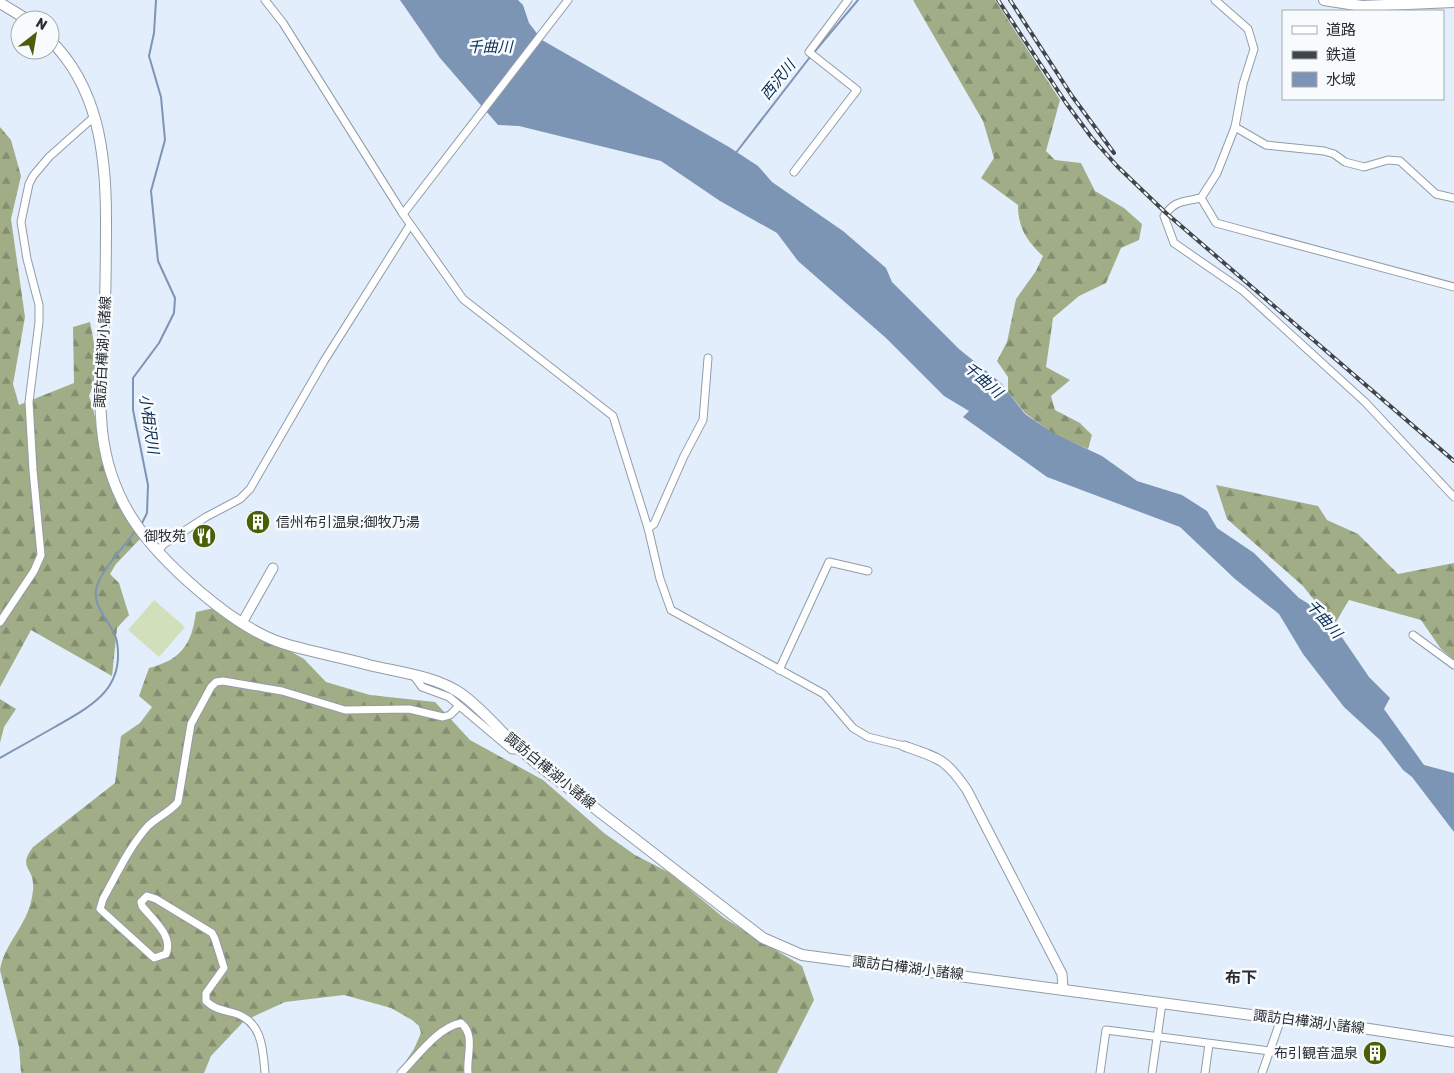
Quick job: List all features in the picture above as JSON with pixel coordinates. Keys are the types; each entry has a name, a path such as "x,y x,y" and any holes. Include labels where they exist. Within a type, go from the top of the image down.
{"main road":[{"path":"1324,0 1362,6 1454,2"},
{"path":"0,3 12,10"},
{"name":"諏訪白樺湖小諸線","path":"60,53 76,75 95,116 104,160 106,190 106,282 99,407 102,436 110,473 115,488 142,532 158,551 215,604 242,623 281,643 414,676 458,691 520,750 763,938 785,949 802,955 1454,1042"}],"street":[{"path":"265,0 284,23 304,59 410,225 471,307 613,416 648,528 660,579 671,610 824,694 853,728 868,737 940,758 954,771 967,790 1062,974 1063,989"},
{"path":"403,214 568,0"},
{"path":"794,172 857,90 809,52 848,0"},
{"path":"1215,0 1248,29 1254,48 1243,84 1235,127 1217,173 1201,198 1175,203 1164,216 1174,243 1242,290 1365,402 1454,497"},
{"path":"0,622 34,571 41,555 30,410 39,305 27,259 21,222 29,184 33,176 49,157 95,116"},
{"path":"1235,127 1266,145 1324,151 1334,154 1345,162 1364,167 1388,160 1400,161 1436,194 1454,198"},
{"path":"1201,198 1216,223 1454,287"},
{"path":"158,551 164,544 206,517 240,500 250,489 324,361 410,225"},
{"path":"648,528 654,524 684,456 703,420 708,358"},
{"path":"779,670 829,562 868,571"},
{"path":"242,623 273,568"},
{"path":"1414,635 1454,665"},
{"path":"414,676 422,688 450,697 512,750 520,750"},
{"path":"264,1073 260,1036 256,1026 237,1014 212,1007 206,1001 206,993 224,968 212,933 165,904 147,896 141,902 142,906 168,938 169,947 166,954 154,958 100,909 103,899 138,838 150,824 172,810 178,802 191,724 211,687 216,682 223,680 282,691 345,710 409,709 443,717 450,716 459,706"},
{"path":"1152,1073 1162,1003"},
{"path":"1262,1073 1281,1019"},
{"path":"401,1073 443,1031 451,1025 461,1024 467,1028 470,1036 468,1073"},
{"path":"1100,1073 1106,1030 1270,1051"},
{"path":"1205,1073 1209,1044"}],"green space":[{"path":"913,0 995,0 1060,100 1046,151 1055,160 1081,163 1095,191 1124,208 1142,224 1139,240 1121,248 1106,283 1079,296 1053,318 1046,367 1070,380 1051,396 1055,410 1080,423 1092,435 1088,449 1055,435 1025,413 1008,392 1008,377 997,361 1007,342 1016,299 1036,271 1043,256 1024,234 1018,213 1018,205 981,178 994,158 983,121"},
{"path":"0,127 11,140 21,176 11,219 25,317 13,384 19,405 74,383 73,327 90,322 95,350 95,369 89,396 95,417 100,452 116,497 141,538 116,564 110,574 119,583 129,615 117,628 112,676 31,630 0,687"},
{"path":"1216,485 1318,506 1327,520 1358,534 1398,574 1454,563 1454,660 1441,649 1421,620 1349,600 1334,625 1303,586 1227,519"},
{"path":"154,600 185,627 159,657 128,630"},
{"path":"214,608 304,659 326,682 370,695 435,702 470,740 543,780 604,833 635,855 670,873 724,918 802,966 814,1000 777,1073 398,1073 414,1049 421,1033 419,1026 391,1008 344,995 285,1002 244,1021 211,1056 204,1073 21,1073 19,1047 0,970 6,952 24,920 31,902 33,885 26,863 29,854 33,847 115,783 121,736 140,723 152,707 139,696 149,668 160,665 177,655 188,642 196,612"},
{"path":"0,699 16,709 4,727 0,743"}],"water":[{"name":"千曲川","path":"400,0 518,0 523,5 529,23 542,40 729,147 758,166 772,182 843,231 886,268 892,282 959,349 1001,383 1025,414 1053,433 1102,456 1137,481 1182,495 1207,511 1217,528 1254,553 1299,598 1319,610 1337,630 1369,677 1390,698 1384,709 1424,765 1454,773 1454,832 1412,777 1403,770 1380,740 1344,707 1303,654 1279,614 1235,579 1180,527 1047,477 963,417 969,411 944,396 886,338 798,261 777,233 720,201 661,161 519,126 498,125 440,58"}],"waterway":[{"name":"小相沢川","path":"141,525 147,513 148,485 133,410 133,378 159,343 174,313 175,298 158,261 151,191 165,140 161,97 149,56 154,33 156,0"},
{"name":"西沢川","path":"735,154 810,57 858,0"},
{"name":"小相沢川","path":"0,758 79,713 102,696 110,685 118,659 117,642 98,604 96,590 107,568 136,530"}],"railway":[{"path":"998,0 1066,103 1092,138 1117,166 1166,213 1454,461"},
{"path":"1010,0 1072,96 1114,153"}],"place":[{"name":"信州布引温泉;御牧乃湯","path":"258,522"},
{"name":"御牧苑","path":"204,536"},
{"name":"布引観音温泉","path":"1375,1053"}],"district":[{"name":"布下","path":"1241,977"}]}
